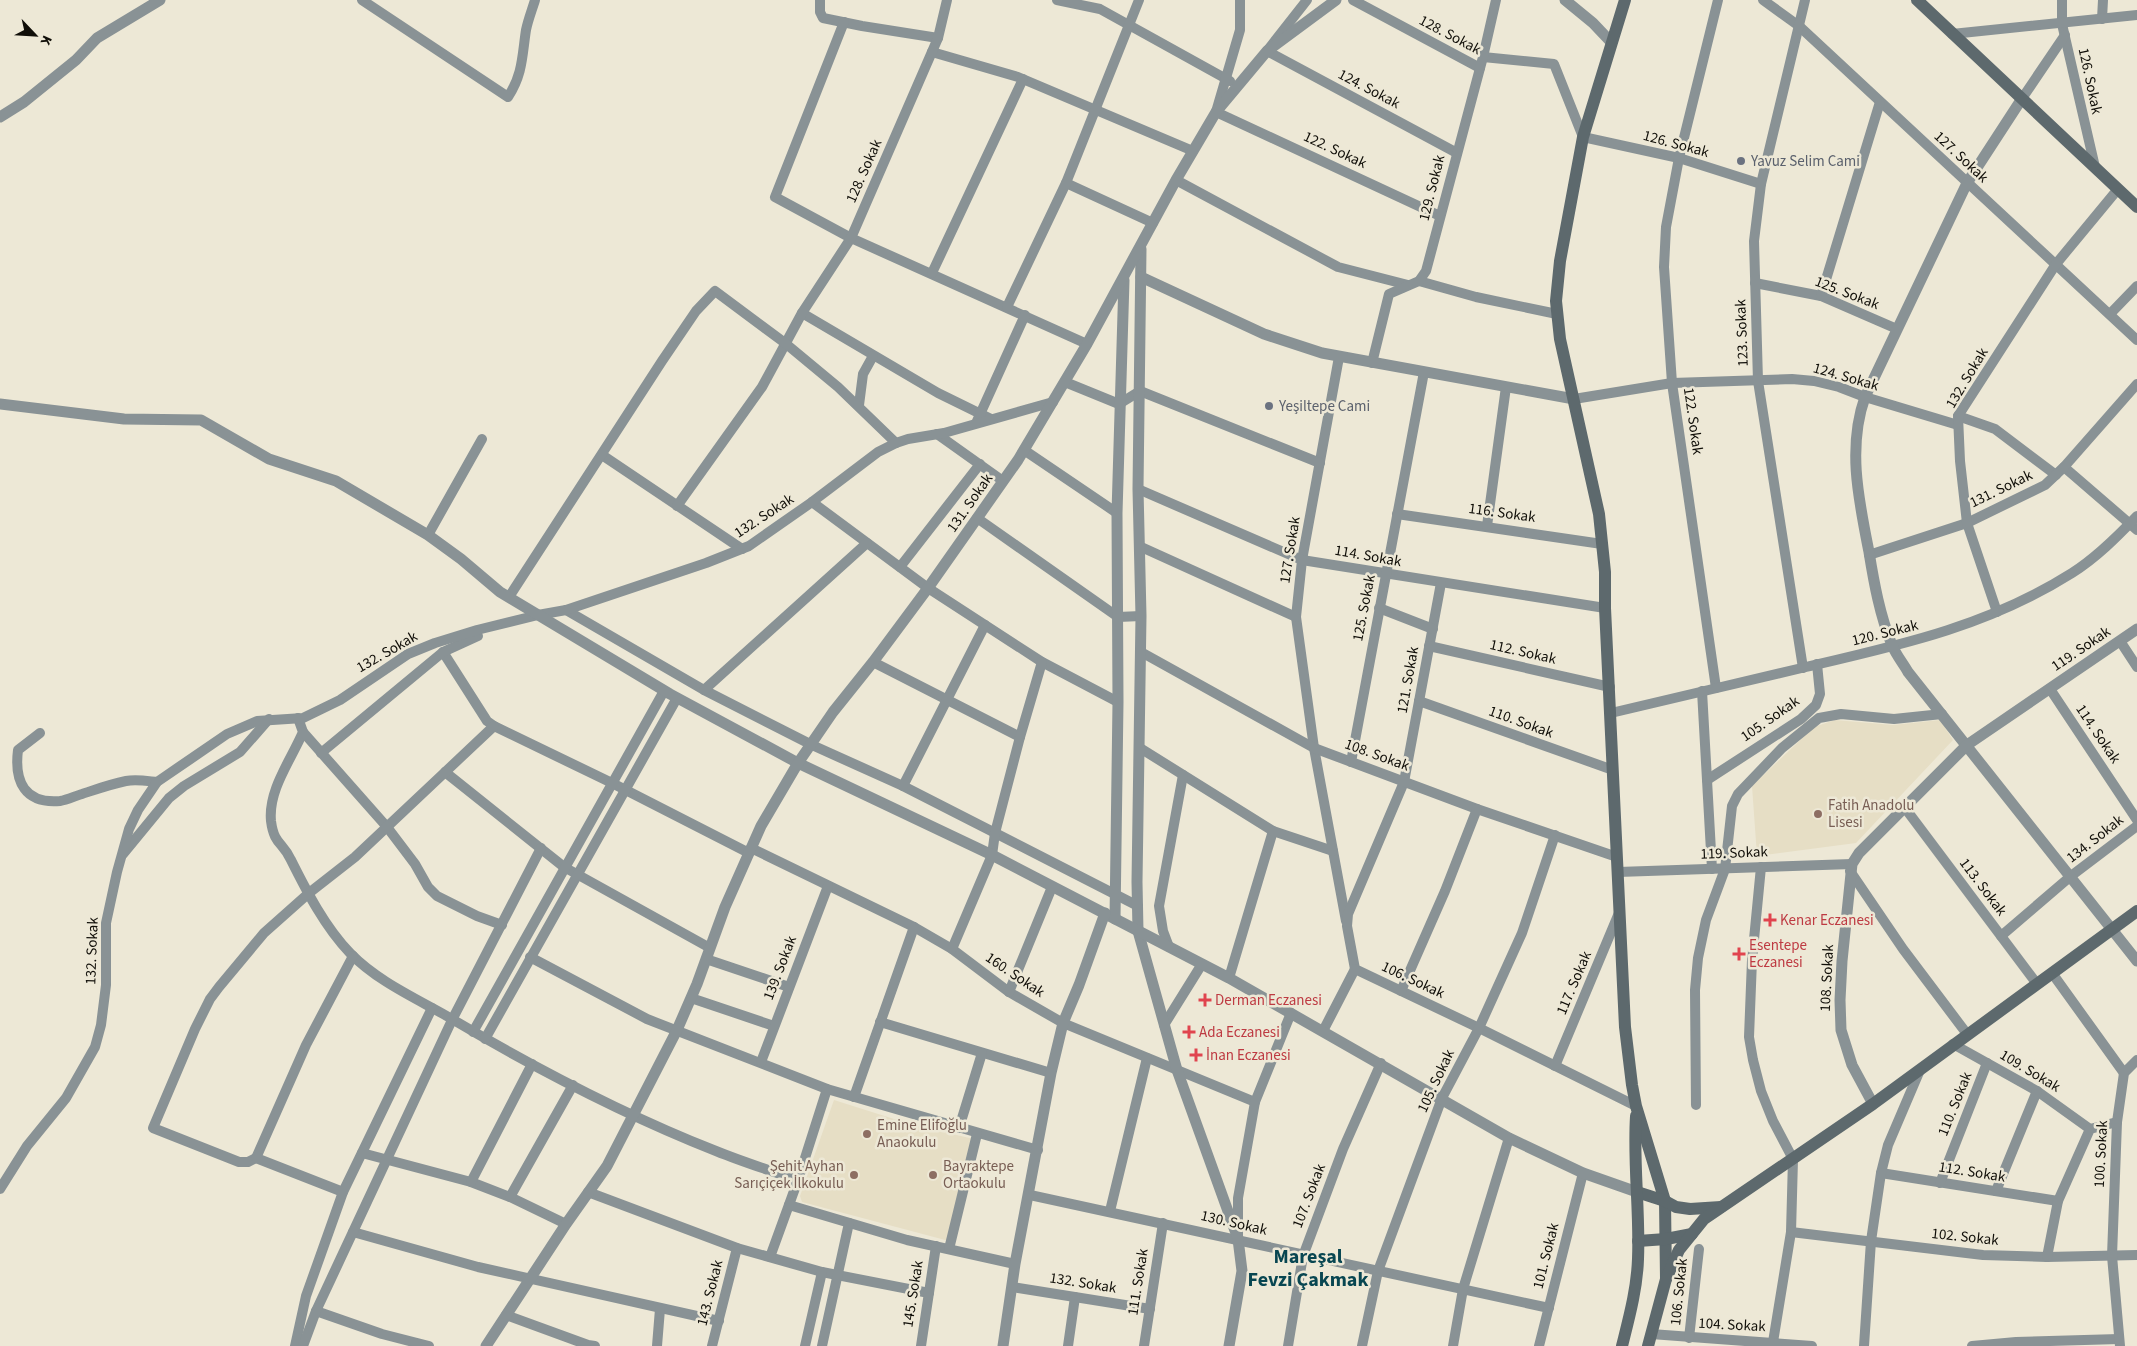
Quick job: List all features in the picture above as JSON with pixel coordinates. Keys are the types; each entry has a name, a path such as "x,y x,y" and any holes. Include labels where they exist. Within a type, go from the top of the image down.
{"main road":[{"path":"1625,0 1584,137 1560,261 1556,301 1560,340 1599,514 1605,572 1605,608 1625,1027 1636,1106 1665,1200 1666,1278"},
{"path":"1917,0 2021,100 2118,189 2136,203"},
{"path":"1649,1340 1666,1278 1679,1250 1704,1219 1873,1104 2137,911"},
{"path":"1622,1346 1636,1288 1638,1241 1634,1139 1636,1106"},
{"path":"1637,1192 1665,1200 1676,1207 1690,1209 1721,1207"},
{"path":"1638,1241 1666,1239 1692,1234"}],"street":[{"path":"0,117 24,102 76,60 97,38 160,0"},
{"path":"362,0 508,97 518,82 523,61 526,29 535,0"},
{"path":"820,0 820,12 823,18 938,38"},
{"name":"128. Sokak","path":"678,506 748,408 775,365 802,313 850,238 938,38 947,0"},
{"path":"1057,0 1100,8 1238,85"},
{"path":"1007,308 1066,183 1139,0"},
{"path":"1216,112 1240,30 1240,0"},
{"path":"1267,51 1306,0"},
{"name":"131. Sokak","path":"486,1346 529,1279 607,1166 677,1030 725,907 761,826 798,763 833,712 928,588 1024,450 1088,344 1176,180 1216,112 1267,51 1336,0"},
{"name":"128. Sokak","path":"1353,0 1480,68"},
{"name":"129. Sokak","path":"1419,281 1426,271 1483,57 1496,0"},
{"path":"1565,0 1593,23 1611,42"},
{"name":"122. Sokak","path":"1716,688 1672,384 1664,267 1666,226 1679,158 1718,0"},
{"name":"127. Sokak","path":"1763,0 1799,26 2137,340"},
{"name":"123. Sokak","path":"1803,668 1758,380 1754,241 1761,184 1804,0"},
{"name":"126. Sokak","path":"2062,0 2062,24 2095,168"},
{"path":"2102,19 2103,0"},
{"path":"1952,34 2137,16"},
{"path":"844,22 775,197 850,238 1088,344"},
{"path":"2065,35 1967,183 1865,397 1860,412 1855,460 1857,486 1874,580 1893,647 1908,672 1968,744 2137,961"},
{"name":"124. Sokak","path":"1267,51 1457,153"},
{"path":"932,52 1023,79 1192,152"},
{"path":"1483,57 1554,64 1584,137"},
{"path":"932,273 1023,79"},
{"path":"1821,296 1880,102"},
{"name":"122. Sokak","path":"1216,112 1440,216"},
{"name":"126. Sokak","path":"1584,137 1679,158 1761,184"},
{"path":"1176,180 1338,267 1408,285"},
{"path":"1066,183 1153,223"},
{"name":"132. Sokak","path":"1997,612 1967,523 1960,461 1958,420 2056,264 2118,189"},
{"path":"1141,245 1138,489 1141,616 1138,931 1177,1070 1238,1239"},
{"path":"1141,277 1264,334 1339,357 1574,399"},
{"path":"1003,1346 1015,1264 1030,1195 1051,1073 1064,1023 1110,916 1116,895 1117,513 1124,278"},
{"path":"1372,363 1389,294 1419,281 1476,297 1557,314"},
{"name":"125. Sokak","path":"1755,283 1821,296 1897,329"},
{"path":"2110,314 2137,286"},
{"path":"509,597 696,311 715,291 785,343 859,406 896,443"},
{"path":"802,313 978,419 991,419 1053,402"},
{"path":"978,419 1025,315"},
{"path":"859,406 863,374 874,356"},
{"name":"127. Sokak","path":"1339,357 1302,560 1296,617 1314,748 1347,926"},
{"name":"125. Sokak","path":"1351,762 1424,372"},
{"name":"124. Sokak","path":"1574,399 1672,384 1792,379 1814,381 1839,387 1865,397 1994,429 2056,475"},
{"path":"1065,382 1119,404"},
{"name":"131. Sokak","path":"1869,555 1967,523 2045,485 2064,467 2137,384"},
{"path":"1487,526 1506,387"},
{"path":"1119,404 1140,391"},
{"path":"1140,391 1320,463"},
{"path":"0,404 124,419 201,420 269,459 336,481 428,535 509,597 677,698 798,763 992,855 1169,946 1442,1098 1509,1138 1583,1173 1637,1192"},
{"name":"132. Sokak","path":"0,1189 27,1146 66,1098 95,1047 101,1025 106,985 106,923 120,860 129,830 138,810 157,782 227,734 257,721 303,718 340,700 408,654 435,643 514,621 566,610 742,549 812,502 878,452 908,439 937,434 978,419"},
{"path":"937,434 1004,481"},
{"path":"428,535 482,440"},
{"path":"1024,450 1117,513"},
{"path":"602,455 742,549"},
{"path":"900,568 980,464"},
{"path":"2064,467 2135,523"},
{"name":"114. Sokak","path":"1138,489 1302,560 1605,608"},
{"path":"812,502 928,588 1042,662 1118,702"},
{"name":"116. Sokak","path":"1397,514 1602,544"},
{"path":"977,518 1118,617 1141,616"},
{"name":"120. Sokak","path":"1611,713 1893,647 1955,630 2014,605 2072,573 2099,554 2135,523"},
{"path":"704,690 867,543"},
{"path":"1139,546 1296,617"},
{"name":"121. Sokak","path":"1404,782 1441,583"},
{"path":"1379,608 1433,628"},
{"path":"566,610 704,690 812,745 903,786 996,832 1138,906"},
{"path":"321,753 443,652 514,621"},
{"path":"903,786 985,625"},
{"name":"119. Sokak","path":"1968,744 2137,629"},
{"path":"2120,641 2137,667"},
{"name":"112. Sokak","path":"1429,646 1610,687"},
{"path":"353,956 306,1045 256,1158 248,1162 239,1162 153,1128 195,1029 210,999 264,933 309,893 355,857 494,726 487,721 443,652"},
{"name":"108. Sokak","path":"1141,652 1314,748 1478,809 1617,856"},
{"path":"873,662 1020,737"},
{"path":"952,949 992,855 1020,737 1042,662"},
{"name":"105. Sokak","path":"1707,780 1801,719 1816,705 1820,694 1817,664"},
{"name":"114. Sokak","path":"2050,689 2137,820"},
{"path":"473,1032 664,690"},
{"path":"1702,691 1712,869"},
{"path":"485,1039 677,698"},
{"name":"110. Sokak","path":"1419,701 1613,770"},
{"path":"1696,1105 1695,990 1698,958 1706,920 1724,869 1732,806 1738,794 1750,779 1808,726 1829,714 1894,718 1942,714"},
{"path":"298,718 303,732 387,827 415,864 428,887 437,896 464,910 502,925"},
{"path":"120,860 169,798 184,786 240,752 269,719"},
{"name":"160. Sokak","path":"494,726 914,927 952,949 1009,992 1064,1023 1255,1102"},
{"path":"303,732 280,778 271,818 273,833 277,842 289,855 328,926 353,956 394,987 573,1086 715,1151 798,1180"},
{"path":"40,733 18,750 16,767 17,773 28,794 44,801 62,801 128,780 157,782"},
{"path":"1967,1034 1903,949 1851,868 1859,853 1968,744"},
{"path":"1140,748 1273,831 1333,850"},
{"path":"445,772 564,867 708,954 789,987"},
{"path":"1169,946 1163,931 1159,906 1183,775"},
{"path":"1323,1031 1356,969 1347,926 1348,914 1404,782"},
{"name":"113. Sokak","path":"1905,808 2037,984"},
{"path":"1401,991 1478,809"},
{"name":"134. Sokak","path":"2001,936 2071,876 2137,826"},
{"path":"1229,978 1273,831"},
{"name":"105. Sokak","path":"1362,1346 1378,1271 1442,1098 1479,1028 1522,933 1555,835"},
{"path":"303,1346 316,1311 452,1020 541,848"},
{"path":"1761,867 1752,960 1749,1037 1761,1091 1773,1121 1793,1159 1791,1232 1773,1342"},
{"name":"119. Sokak","path":"1618,872 1761,867 1851,868"},
{"name":"108. Sokak","path":"1851,868 1840,1000 1841,1030 1852,1065 1873,1104"},
{"name":"139. Sokak","path":"760,1062 828,886"},
{"path":"1009,992 1052,887"},
{"name":"117. Sokak","path":"1555,1066 1620,912"},
{"path":"854,1096 914,927"},
{"path":"530,957 647,1019 827,1088 977,1134 1038,1150"},
{"path":"1164,1025 1202,964"},
{"name":"106. Sokak","path":"1356,969 1636,1106"},
{"path":"2052,973 2124,1073 2137,1060"},
{"path":"691,998 774,1026"},
{"path":"295,1346 306,1296 343,1192 432,1008"},
{"path":"1229,1346 1242,1270 1238,1239 1238,1198 1255,1102 1291,1013"},
{"path":"880,1022 1051,1073"},
{"name":"109. Sokak","path":"1953,1044 2036,1091 2090,1128"},
{"path":"959,1128 982,1053"},
{"path":"1110,1211 1147,1058"},
{"path":"471,1182 532,1064"},
{"name":"107. Sokak","path":"1288,1346 1303,1256 1343,1149 1381,1064"},
{"name":"110. Sokak","path":"1940,1183 1988,1064"},
{"path":"1864,1346 1871,1241 1881,1174 1888,1145 1921,1068"},
{"name":"100. Sokak","path":"2119,1342 2112,1256 2116,1122 2124,1073"},
{"path":"510,1197 573,1086"},
{"path":"770,1257 798,1180 827,1088"},
{"path":"1996,1191 2036,1091"},
{"path":"2047,1257 2058,1201 2090,1128 2116,1122"},
{"path":"949,1249 977,1134"},
{"path":"1453,1346 1463,1289 1509,1138"},
{"path":"362,1153 471,1182 510,1197 566,1224"},
{"path":"256,1158 343,1192"},
{"name":"101. Sokak","path":"1539,1346 1583,1173"},
{"name":"112. Sokak","path":"1881,1174 2058,1201"},
{"path":"588,1192 737,1248 822,1272 929,1293"},
{"name":"130. Sokak","path":"1030,1195 1162,1222 1303,1256 1548,1308"},
{"path":"789,1205 936,1246 1015,1264"},
{"name":"111. Sokak","path":"1144,1346 1162,1222"},
{"path":"822,1346 849,1223"},
{"path":"353,1232 478,1267 718,1321"},
{"name":"102. Sokak","path":"1791,1232 1983,1255 2047,1257 2137,1254"},
{"name":"145. Sokak","path":"920,1346 936,1246"},
{"name":"143. Sokak","path":"712,1346 737,1248"},
{"name":"106. Sokak","path":"1689,1338 1699,1249"},
{"path":"805,1346 822,1272"},
{"name":"132. Sokak","path":"1012,1287 1150,1309"},
{"path":"1068,1346 1075,1297"},
{"path":"657,1346 660,1309"},
{"path":"316,1311 382,1334 429,1346"},
{"path":"506,1315 588,1346 595,1346"},
{"name":"104. Sokak","path":"1649,1340 1689,1338 1812,1346"},
{"path":"1972,1346 2016,1342 2119,1342"}],"shaded area":[{"name":"Fatih Anadolu Lisesi","path":"1835,720 1893,725 1940,720 1953,740 1856,843 1757,856 1752,786 1814,727"},
{"path":"834,1100 913,1125 974,1139 949,1241 802,1202 800,1196"}],"place":[{"name":"Yavuz Selim Cami","path":"1741,161"},
{"name":"Yeşiltepe Cami","path":"1269,406"},
{"name":"Fatih Anadolu Lisesi","path":"1818,814"},
{"name":"Kenar Eczanesi","path":"1770,920"},
{"name":"Esentepe Eczanesi","path":"1739,954"},
{"name":"Derman Eczanesi","path":"1205,1000"},
{"name":"Ada Eczanesi","path":"1189,1032"},
{"name":"İnan Eczanesi","path":"1196,1055"},
{"name":"Emine Elifoğlu Anaokulu","path":"867,1134"},
{"name":"Şehit Ayhan Sarıçiçek İlkokulu","path":"854,1175"},
{"name":"Bayraktepe Ortaokulu","path":"933,1175"}],"district":[{"name":"Mareşal Fevzi Çakmak","path":"1308,1268"}]}
